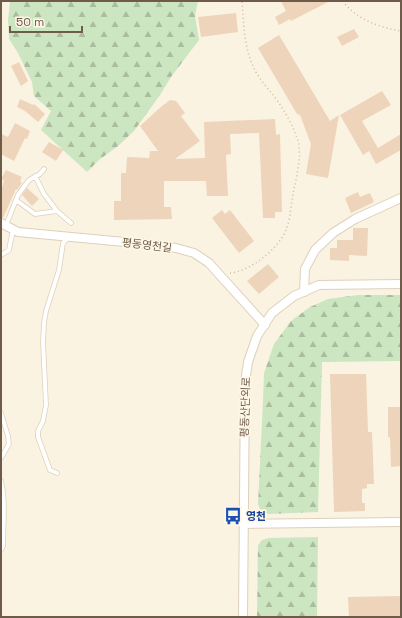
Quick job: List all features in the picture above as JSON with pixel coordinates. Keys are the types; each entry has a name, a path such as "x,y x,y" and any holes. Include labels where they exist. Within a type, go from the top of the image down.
{"street":[{"path":"304,292 305,269 315,250 334,233 355,219 401,198"},
{"name":"평동영천길","path":"6,226 18,232 146,244 176,248 194,253 209,263 265,325"},
{"name":"평동산단외로","path":"243,617 244,382 248,362 257,336 272,313 294,296 319,285 401,284"},
{"path":"243,524 401,522"}],"lane":[{"path":"1,255 9,250 6,226 18,195 29,180 40,174 44,169"},
{"path":"35,176 44,194 57,211 71,223"},
{"path":"16,200 35,214 57,211"},
{"path":"57,473 50,470 38,437 38,431 43,421 46,405 43,342 44,323 46,311 59,270 63,244 69,236"},
{"path":"1,413 9,444 1,458"},
{"path":"1,481 4,508 3,546 1,550"}],"path":[{"path":"217,272 232,274 238,272 256,263 274,248 282,237 288,222 299,160 299,143 290,122 257,73 247,51 243,24 242,1"},
{"path":"343,1 365,20 390,29 401,31"}],"green space":[{"path":"10,1 198,1 195,16 199,40 171,77 134,131 87,172 41,130 51,111 34,96 32,82 18,53 9,39 8,20"},
{"path":"358,295 401,295 401,361 322,362 318,512 268,514 260,509 258,504 264,373 274,344 291,321 310,307 328,299"},
{"path":"318,537 317,617 257,617 258,545 262,540 269,538"}],"building":[{"path":"281,1 330,1 291,21 290,19 279,25 275,17 286,11"},
{"path":"236,13 238,32 201,37 198,17"},
{"path":"354,29 359,37 342,46 337,37"},
{"path":"279,35 330,121 339,115 328,178 306,174 311,144 300,115 297,114 258,48"},
{"path":"19,62 28,81 21,86 11,66"},
{"path":"382,91 391,105 362,121 378,148 401,134 401,150 376,164 369,151 363,155 340,115"},
{"path":"20,99 33,105 34,104 45,114 38,122 25,111 17,107"},
{"path":"170,100 176,101 185,113 181,116 200,141 175,159 205,158 204,122 275,119 276,135 280,134 282,212 275,212 275,218 263,218 259,133 230,134 231,154 226,155 228,196 207,196 206,181 164,181 164,207 171,207 172,219 114,220 114,201 121,201 121,173 126,173 127,157 149,158 150,151 158,151 140,126"},
{"path":"15,123 30,131 14,161 1,154 1,134 8,137"},
{"path":"49,142 63,150 56,161 42,152"},
{"path":"6,170 22,177 20,181 22,183 17,190 16,189 3,218 1,218 1,192 4,180 1,179"},
{"path":"27,188 39,199 32,206 22,195"},
{"path":"358,192 360,197 370,193 374,202 351,213 345,198"},
{"path":"222,210 225,214 230,210 254,241 239,253 212,218"},
{"path":"353,228 368,228 367,256 349,255 349,261 330,260 330,248 337,248 337,240 353,240"},
{"path":"268,264 279,277 259,294 247,281"},
{"path":"330,374 366,374 368,432 372,432 374,484 367,484 367,488 362,489 362,503 365,503 365,511 334,512"},
{"path":"388,407 401,407 401,466 391,467 390,437 388,437"},
{"path":"401,596 401,617 349,617 348,597"}],"place":[{"name":"영천","path":"233,516"}]}
